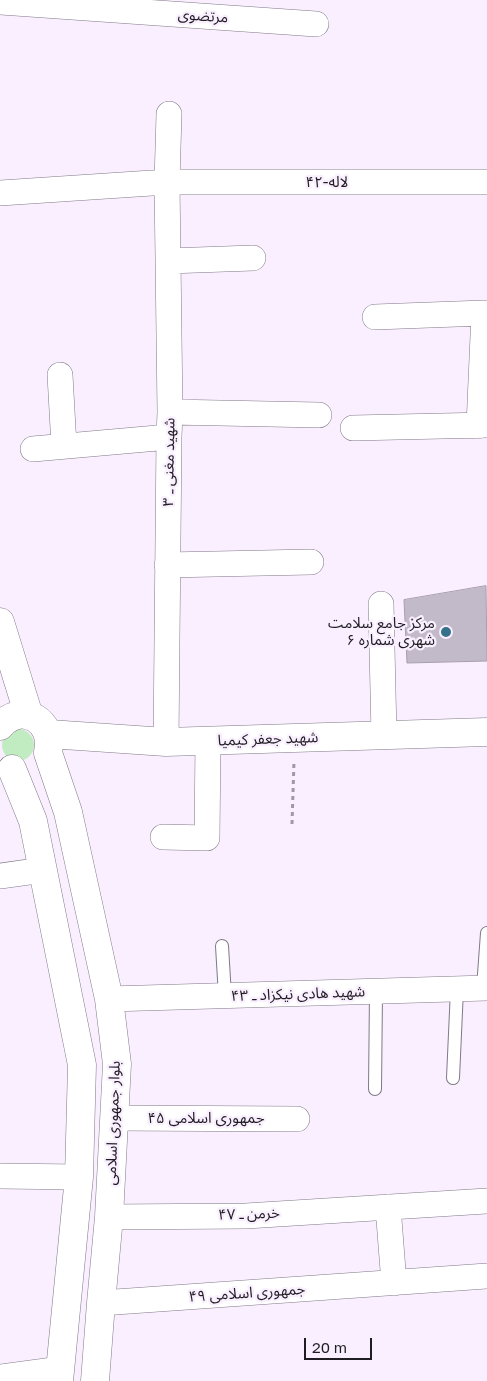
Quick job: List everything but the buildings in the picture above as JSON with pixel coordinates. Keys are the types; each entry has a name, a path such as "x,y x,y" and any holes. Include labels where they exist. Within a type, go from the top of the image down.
{"main road":[{"path":"0,622 29,716"},
{"path":"0,724 14,716 29,716 38,720 44,726 48,743 42,762 34,768 23,770 6,764"},
{"name":"شهید جعفر کیمیا","path":"48,743 208,741 487,732"},
{"name":"بلوار جمهوری اسلامی","path":"48,743 68,812 109,999 117,1064 110,1217 95,1381"},
{"path":"6,764 33,821 82,1065 79,1178 60,1375"},
{"path":"33,821 36,808 41,803 48,801 55,803 68,812"}],"street":[{"name":"مرتضوی","path":"0,2 316,24"},
{"name":"شهید مغنی ـ ۳","path":"166,742 170,412 167,182 169,114"},
{"name":"لاله-۴۲","path":"0,193 167,182 487,182"},
{"path":"168,261 253,258"},
{"path":"353,428 483,425 485,313 375,317"},
{"path":"60,375 64,446"},
{"path":"170,412 319,415"},
{"path":"33,449 169,437"},
{"path":"167,565 311,562"},
{"path":"381,604 384,735"},
{"path":"163,837 207,838 208,741"},
{"path":"0,876 43,870"},
{"name":"شهید هادی نیکزاد ـ ۴۳","path":"109,999 485,988"},
{"name":"جمهوری اسلامی ۴۵","path":"114,1118 297,1119"},
{"path":"0,1176 79,1178"},
{"name":"خرمن ـ ۴۷","path":"110,1217 246,1216 487,1200"},
{"path":"388,1207 394,1284"},
{"name":"جمهوری اسلامی ۴۹","path":"101,1303 487,1276"},
{"path":"0,1377 60,1375"}],"lane":[{"path":"485,988 487,933"},
{"path":"222,946 225,996"},
{"path":"453,1078 457,989"},
{"path":"375,1089 376,992"}],"path":[{"path":"292,824 295,738"}],"green space":[{"path":"18,729 24,730 29,734 33,739 33,751 29,756 24,760 18,761 12,760 7,756 3,751 2,745 3,739 7,734 12,730"}],"place":[{"name":"مرکز جامع سلامت شهری شماره ۶","path":"446,632"}]}
